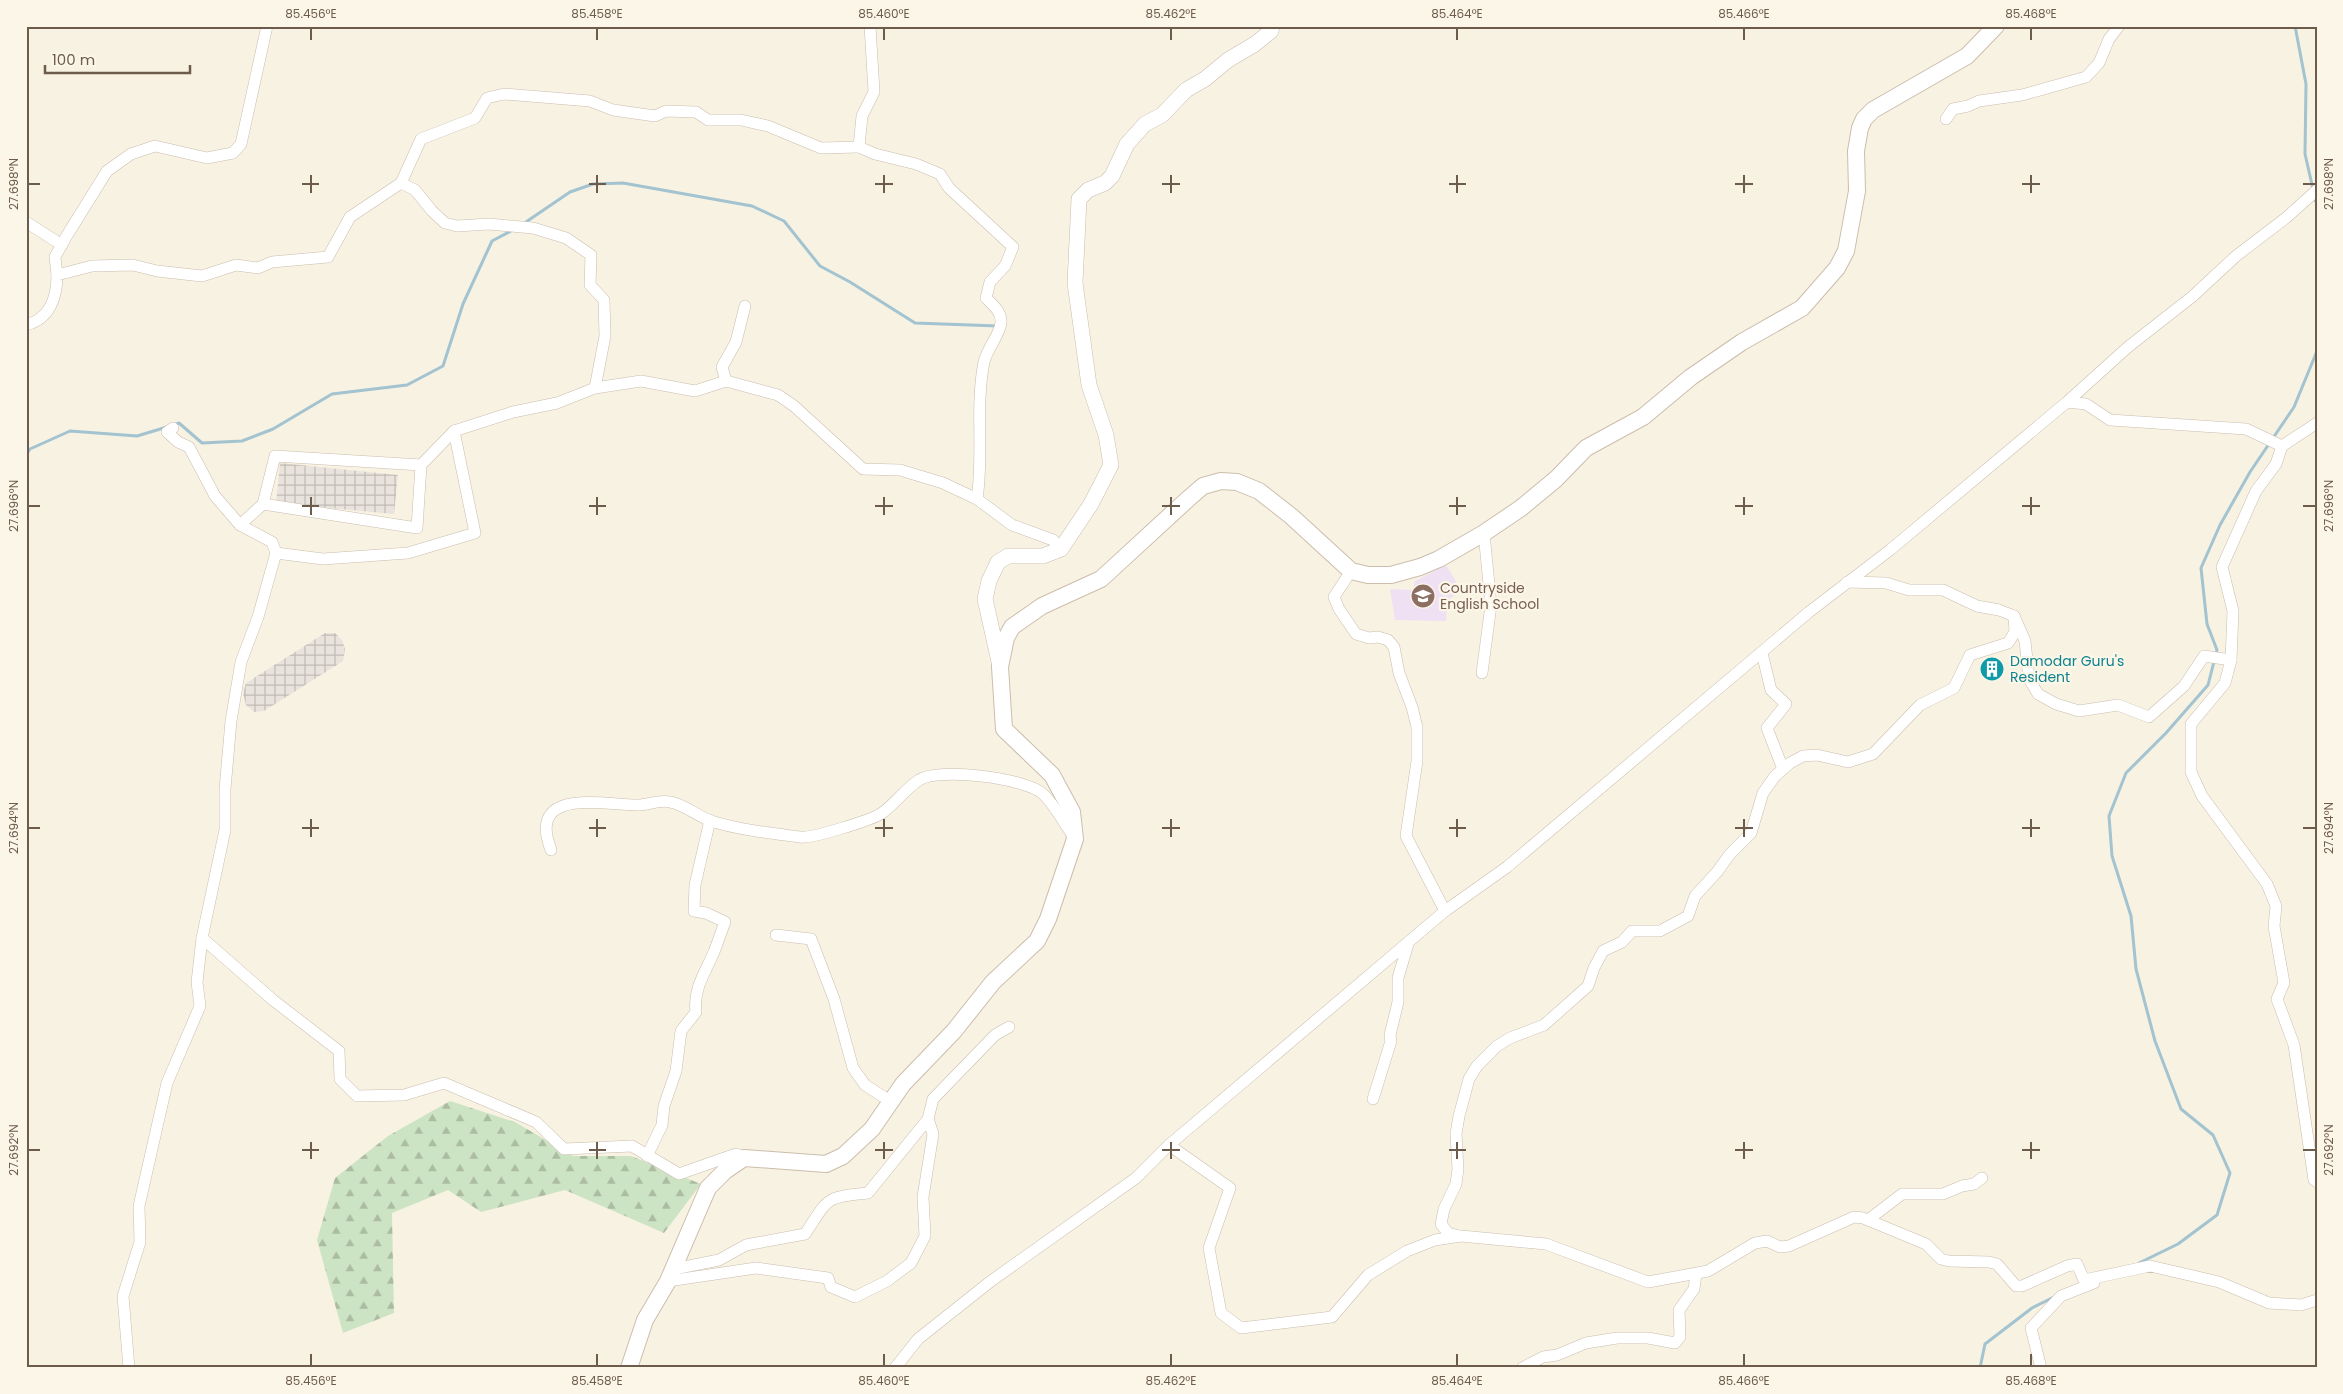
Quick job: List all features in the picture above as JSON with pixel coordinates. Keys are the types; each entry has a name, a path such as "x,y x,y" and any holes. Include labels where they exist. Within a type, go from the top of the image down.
{"main road":[{"path":"629,1368 645,1320 670,1275 708,1188 725,1171 744,1158 826,1164 843,1156 872,1129 903,1084 954,1032 993,982 1037,941 1048,919 1075,838 1072,812 1056,781 1004,729 1000,666 1006,638 1012,627 1042,606 1101,579 1203,486 1221,481 1237,482 1259,491 1291,516 1351,571 1368,575 1391,575 1420,568 1484,533 1521,508 1556,479 1586,448 1643,417 1691,377 1742,342 1802,308 1837,268 1846,251 1857,191 1856,151 1860,128 1864,119 1873,110 1967,56 1996,26"}],"street":[{"path":"26,325 35,322 48,312 57,292 56,257 107,171 131,154 155,146 207,158 233,153 241,144 267,26"},
{"path":"859,147 862,116 874,92 870,26"},
{"path":"1000,666 985,599 989,581 998,562 1008,556 1043,556 1060,549 1091,504 1111,465 1106,435 1089,385 1075,282 1079,199 1088,190 1105,184 1112,176 1127,144 1145,124 1162,115 1186,90 1205,79 1228,60 1255,44 1271,31 1272,26"},
{"path":"1946,119 1952,109 1968,106 1979,101 2022,95 2086,78 2099,64 2109,39 2119,26"},
{"path":"57,275 92,266 133,265 157,271 202,276 236,266 258,268 272,262 328,257 350,217 401,183 421,139 475,118 487,98 504,94 590,101 613,110 655,116 666,111 696,112 708,120 741,120 768,126 821,148 859,147 875,154 916,164 940,174 949,188 1013,247 1005,266 990,282 986,298 997,309 1001,323 984,360 981,401 980,480 977,499"},
{"path":"401,183 415,190 432,211 445,223 457,226 489,224 533,228 566,238 591,255 590,285 604,300 605,336 595,388"},
{"path":"895,1368 918,1339 991,1281 1136,1178 1169,1145 1445,911 1506,867 1809,612 1890,550 2067,402 2106,366 2193,296 2236,256 2287,217 2317,190"},
{"path":"26,222 62,245"},
{"path":"726,381 722,367 736,342 745,306"},
{"path":"263,504 417,528 421,465 454,431 512,412 557,403 595,388 641,381 695,391 726,381 778,395 794,406 862,468 900,470 943,483 977,499 1012,525 1053,540 1060,549"},
{"path":"2067,402 2086,404 2110,420 2246,429 2282,446"},
{"path":"2317,423 2282,446 2276,464 2256,491 2222,567 2233,611 2231,660 2225,683 2191,724 2191,772 2202,796 2267,884 2276,906 2274,926 2284,983 2277,999 2294,1045 2314,1180 2317,1182"},
{"path":"129,1368 123,1296 140,1242 139,1206 167,1082 200,1006 197,982 202,938 224,830 225,789 241,662 258,617 276,553 272,542 240,525 216,496 189,447 178,442 167,432 173,428"},
{"path":"276,553 323,559 408,553 475,533 454,431"},
{"path":"240,525 263,504 275,456 421,465"},
{"path":"1482,673 1491,604 1484,533"},
{"path":"1351,571 1334,597 1339,610 1356,634 1369,638 1378,637 1388,640 1394,646 1399,673 1412,707 1417,727 1417,761 1406,836 1445,911"},
{"path":"1847,582 1886,583 1909,590 1942,590 1977,606 1999,610 2014,616 2024,641 2029,679 2038,694 2056,704 2079,711 2118,705 2149,717 2184,686 2204,656 2231,660"},
{"path":"2014,616 2015,632 2008,643 1970,655 1954,688 1920,705 1873,754 1848,762 1817,755 1803,756 1783,769 1775,776 1763,793 1751,833 1730,854 1717,872 1695,896 1688,916 1660,930 1632,932 1622,942 1603,951 1594,968 1588,986 1544,1025 1510,1038 1497,1046 1477,1066 1469,1079 1459,1116 1456,1134 1458,1169 1456,1184 1444,1210 1441,1224 1448,1234 1546,1244 1648,1282 1708,1271 1755,1243 1767,1241 1780,1247 1788,1246 1854,1217 1868,1220 1926,1244 1941,1259 1997,1264 2016,1286 2022,1286 2066,1266 2077,1264 2084,1280 2150,1266 2219,1282 2269,1303 2300,1305 2317,1300"},
{"path":"1762,653 1771,690 1786,704 1767,728 1783,769"},
{"path":"551,850 545,834 547,818 553,810 565,804 640,805 668,801 710,820 751,831 808,838 881,814 920,779 961,774 1004,778 1043,793 1075,838"},
{"path":"648,1156 662,1125 664,1106 676,1071 681,1030 696,1012 694,1000 697,988 714,952 725,922 706,913 694,911 695,885 710,820"},
{"path":"776,934 811,938 834,999 853,1068 865,1085 890,1101"},
{"path":"202,938 273,1000 340,1051 340,1080 357,1096 404,1095 444,1082 536,1122 564,1149 632,1146 679,1174 736,1154 744,1158"},
{"path":"1374,1100 1391,1041 1390,1035 1398,1002 1398,978 1409,942"},
{"path":"670,1275 719,1260 746,1245 806,1234 827,1201 839,1196 868,1193 928,1120 933,1099 995,1035 1009,1027"},
{"path":"670,1275 756,1268 828,1278 831,1287 855,1297 888,1282 911,1263 925,1236 923,1197 933,1134 928,1120"},
{"path":"1169,1145 1230,1188 1209,1248 1221,1313 1241,1328 1332,1317 1368,1275 1407,1251 1434,1240 1461,1236"},
{"path":"1868,1220 1902,1194 1943,1194 1962,1186 1974,1184 1982,1178"},
{"path":"2041,1368 2031,1328 2043,1313 2061,1296 2123,1272"},
{"path":"1522,1368 1543,1357 1557,1355 1586,1344 1617,1338 1648,1338 1675,1342 1680,1337 1679,1310 1694,1288 1696,1274"}],"shaded area":[{"path":"280,463 398,475 394,514 276,503"},
{"name":"Countryside English School","path":"1446,565 1461,590 1447,601 1446,621 1395,620 1390,589 1413,590 1415,581"},
{"path":"325,633 335,633 342,640 345,649 343,661 264,711 254,712 246,705 243,693 246,683"}],"green space":[{"path":"450,1101 515,1122 573,1156 631,1156 701,1184 664,1233 565,1190 481,1212 448,1190 392,1213 394,1313 343,1333 317,1240 335,1178 388,1136"}],"waterway":[{"path":"2295,26 2306,84 2305,154 2313,189"},
{"path":"523,224 570,192 593,184 623,183 752,206 784,221 820,266 850,282 915,323 998,326"},
{"path":"2314,195 2317,205"},
{"path":"173,425 179,423 202,443 242,441 273,429 332,394 407,385 443,366 463,304 492,241 511,231"},
{"path":"2139,1263 2178,1244 2217,1215 2230,1173 2213,1135 2181,1109 2155,1041 2136,969 2131,916 2112,856 2109,816 2126,773 2166,733 2208,685 2217,650 2207,624 2201,568 2220,525 2250,472 2294,407 2317,351"},
{"path":"26,455 30,449 70,431 137,436 167,427"},
{"path":"1980,1368 1985,1344 2032,1308 2054,1297"}],"place":[{"name":"Countryside English School","path":"1423,596"},
{"name":"Damodar Guru's Resident","path":"1992,669"}]}
